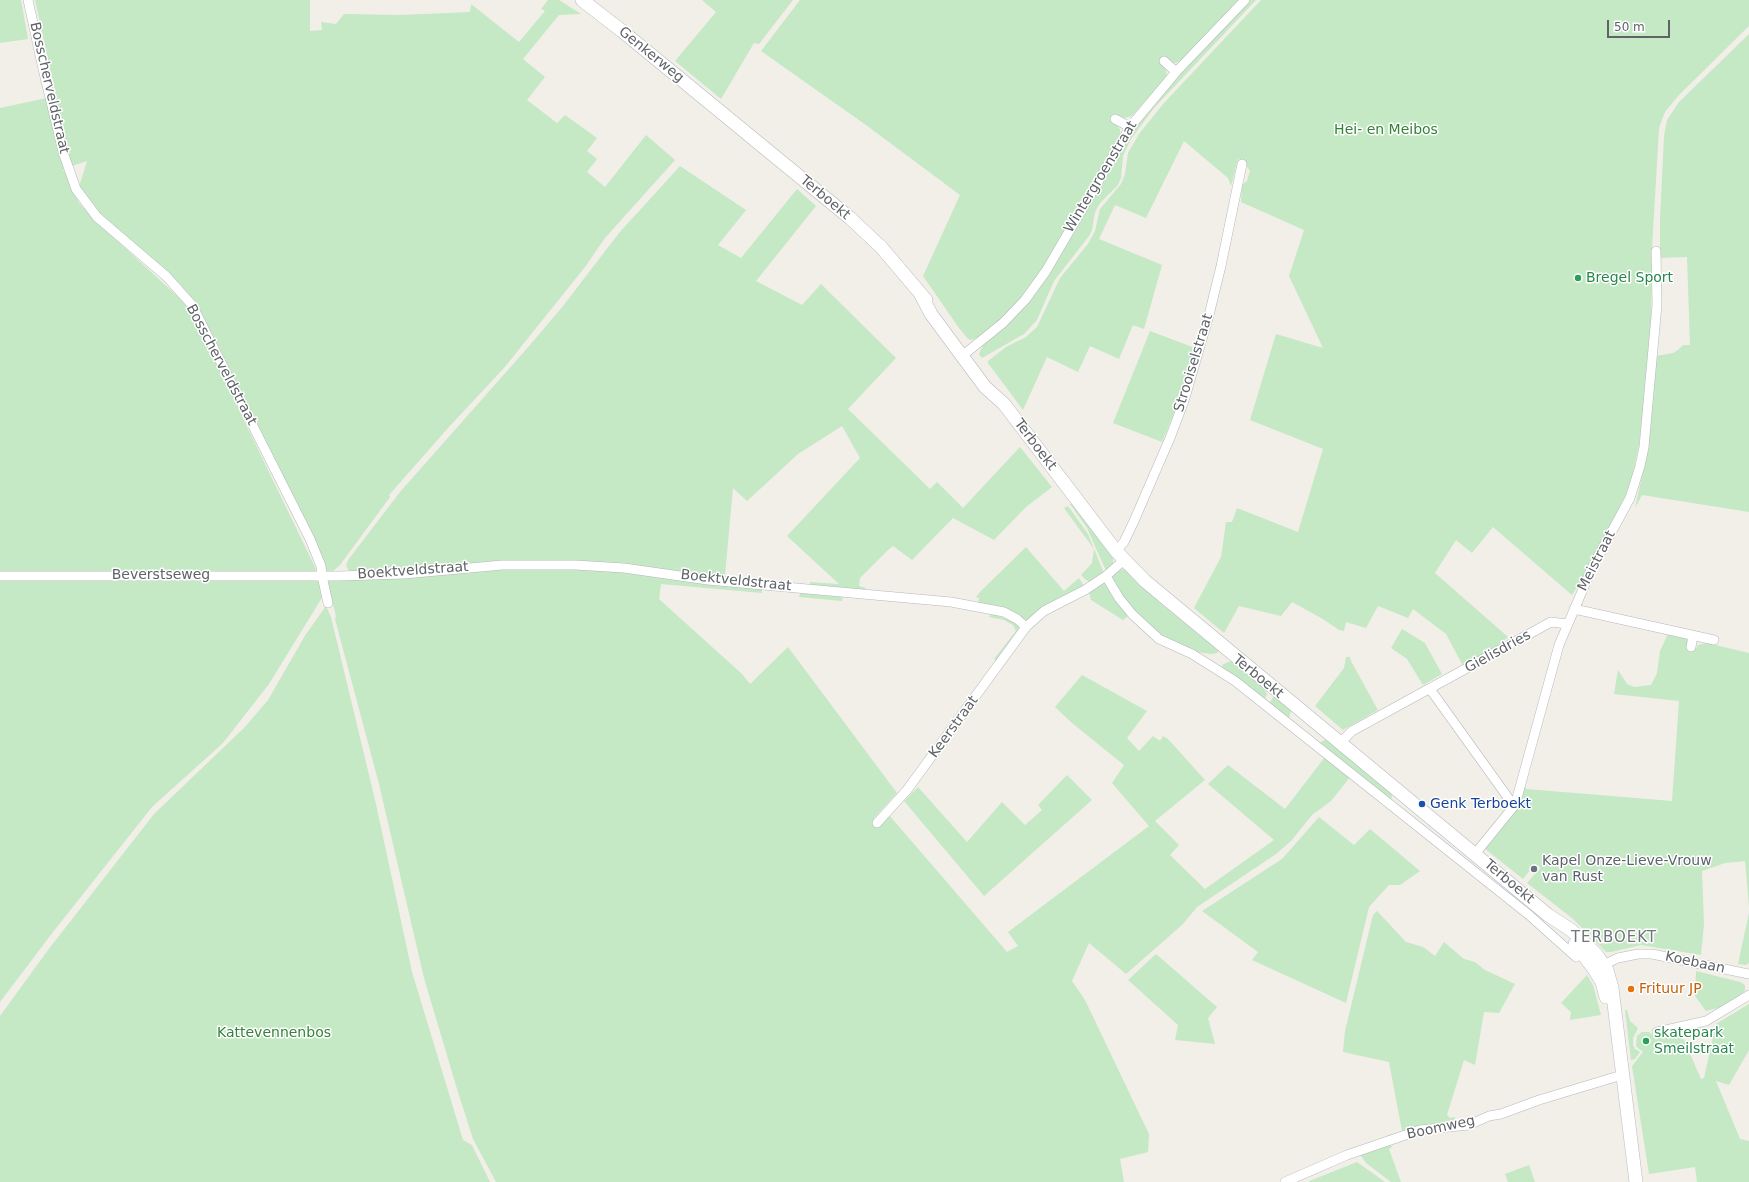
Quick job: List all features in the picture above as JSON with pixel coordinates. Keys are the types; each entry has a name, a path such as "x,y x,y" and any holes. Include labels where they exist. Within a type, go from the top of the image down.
{"main road":[{"name":"Genkerweg","path":"582,0 622,30 720,111"},
{"name":"Terboekt","path":"720,111 869,235 890,257 921,295 937,311 966,354 992,381 1004,404 1120,555 1165,600 1548,914 1571,930 1586,950 1596,954 1599,967 1612,988 1617,1020 1616,1031 1636,1182"}],"street":[{"name":"Bosscherveldstraat","path":"28,0 42,69 64,155 76,189 97,217 166,276 192,305 310,539 321,566 328,603"},
{"name":"Wintergroenstraat","path":"966,354 1008,318 1025,300 1046,271 1130,127 1176,72 1245,0"},
{"path":"1164,61 1176,72"},
{"path":"1115,119 1130,127"},
{"name":"Strooiselstraat","path":"1120,555 1124,542 1170,438 1184,401 1209,315 1221,266 1242,164"},
{"name":"Meistraat","path":"1475,854 1514,806 1559,645 1592,568 1630,498 1642,453 1657,305 1656,251"},
{"path":"1026,627 1044,611 1085,590 1106,576 1120,555"},
{"name":"Boektveldstraat","path":"322,576 404,574 502,565 575,565 624,568 708,580 951,602 1004,612 1017,619 1026,627"},
{"name":"Beverstseweg","path":"0,576 322,576"},
{"name":"Terboekt","path":"1106,576 1119,598 1132,614 1159,639 1192,654 1235,681 1315,742 1505,896 1576,957 1586,950"},
{"path":"1574,609 1714,640"},
{"name":"Gielisdries","path":"1340,744 1352,731 1551,622 1567,624"},
{"name":"Keerstraat","path":"876,823 907,790 1026,627"},
{"path":"1691,647 1693,636"},
{"path":"1430,689 1514,806"},
{"name":"Koebaan","path":"1599,967 1618,958 1638,954 1652,954 1749,974"},
{"path":"1657,1032 1706,1021 1749,996"},
{"name":"Boomweg","path":"1285,1182 1347,1155 1394,1142 1420,1130 1469,1125 1489,1116 1501,1114 1539,1100 1622,1075"}],"green space":[{"path":"0,0 21,0 28,39 0,43"},
{"path":"35,0 310,0 310,31 322,30 321,22 336,24 344,14 401,15 470,12 471,4 519,42 545,11 541,9 548,0 559,0 581,14 559,15 523,59 545,77 527,100 557,123 565,115 597,138 587,151 597,159 587,172 605,187 646,135 675,160 605,238 585,267 504,368 448,428 389,495 390,497 340,565 332,572 324,569 309,530 198,306 181,285 99,214 79,187 87,161 63,169 79,203 94,219 189,307 315,567 323,596 269,684 223,743 152,807 53,932 0,1002 0,108 56,96"},
{"path":"702,0 793,0 759,44 754,43 721,99 675,61 716,12"},
{"path":"800,0 1239,0 1183,60 1175,63 1170,61 1165,67 1167,75 1163,81 1132,116 1124,118 1118,115 1114,122 1120,129 1120,137 1047,263 1027,292 1011,311 990,330 971,340 968,339 959,328 923,276 960,195 866,125 761,51"},
{"path":"1250,0 1256,0 1154,108 1131,139 1123,156 1121,178 1118,185 1100,203 1095,212 1092,230 1089,236 1054,281 1037,320 1024,334 982,358 979,354 983,345 1029,301 1051,271 1133,130 1172,83"},
{"name":"Hei- en Meibos","path":"1261,0 1749,0 1749,26 1678,96 1665,112 1659,128 1652,249 1651,342 1639,445 1632,477 1623,502 1572,595 1493,527 1472,553 1456,540 1435,573 1508,637 1493,650 1462,664 1446,634 1413,609 1408,618 1378,606 1366,628 1346,622 1344,631 1339,630 1323,619 1292,602 1281,616 1239,606 1224,633 1194,608 1221,557 1226,522 1232,522 1237,508 1298,532 1323,449 1250,420 1276,334 1323,348 1289,276 1304,230 1241,202 1242,185 1247,181 1250,171 1246,165 1246,161 1238,159 1231,186 1228,178 1184,141 1146,218 1115,205 1099,239 1162,265 1144,329 1133,325 1119,359 1090,346 1078,372 1047,357 1023,410 988,363 988,361 1006,347 1026,337 1037,327 1060,278 1088,244 1095,231 1100,209 1121,184 1125,174 1128,153 1139,134 1164,103"},
{"path":"1749,34 1749,512 1642,495 1635,508 1645,463 1656,356 1673,353 1683,345 1690,345 1687,257 1660,258 1660,220 1664,136 1667,120 1679,102"},
{"path":"680,166 746,210 718,245 741,258 797,189 816,206 756,281 802,305 821,284 896,358 848,409 930,489 937,482 963,508 1020,447 1052,487 1026,507 994,540 953,518 912,560 893,546 860,578 859,586 866,588 864,590 810,586 810,582 839,584 787,536 860,458 842,426 798,454 747,501 733,488 725,575 690,574 637,566 430,569 350,572 346,566 348,560 400,492 530,345 563,306 619,233"},
{"path":"1150,331 1195,348 1180,399 1162,442 1113,423"},
{"path":"1070,504 1073,504 1113,556 1113,564 1106,571 1087,528"},
{"path":"1068,506 1088,534 1103,571 1103,573 1091,582 1086,580 1081,575 1092,563 1094,549 1064,508"},
{"path":"1026,547 1064,591 1079,578 1084,586 1055,600 1027,620 978,603 979,598 976,597 981,591"},
{"path":"515,569 618,570 762,588 762,593 661,584 659,599 742,674 750,684 788,647 897,793 874,818 881,825 889,815 1007,952 1018,946 1008,932 1149,826 1112,783 1124,765 1072,723 1055,707 1082,675 1147,711 1127,738 1139,751 1153,736 1160,741 1163,736 1168,739 1205,780 1155,821 1179,845 1170,855 1205,889 1274,840 1208,784 1228,765 1285,809 1325,757 1350,777 1331,801 1312,815 1291,841 1276,854 1197,907 1182,925 1126,974 1089,943 1072,981 1085,1000 1149,1134 1148,1152 1120,1159 1124,1182 496,1182 473,1139 424,978 379,784 335,619 336,616 327,580"},
{"path":"1123,569 1129,572 1160,603 1219,651 1212,654 1196,652 1172,643 1141,621 1114,585 1111,576"},
{"path":"1104,581 1128,611 1127,617 1123,620 1091,600 1089,591"},
{"path":"801,591 843,595 842,601 799,597"},
{"name":"Kattevennenbos","path":"326,606 331,617 376,804 412,972 463,1140 472,1145 490,1182 0,1182 0,1016 48,950 154,814 245,727 268,700 306,634"},
{"path":"992,613 1018,624 1020,628 997,661 994,659 1016,631 1013,625 1004,620 989,617"},
{"path":"1402,629 1425,643 1442,674 1423,685 1407,659 1391,648"},
{"path":"1668,634 1685,637 1688,648 1695,650 1698,645 1707,643 1749,653 1749,907 1745,861 1725,863 1702,871 1704,924 1701,955 1641,945 1606,952 1572,918 1527,883 1540,868 1539,866 1535,864 1523,879 1484,848 1524,787 1526,787 1526,789 1672,801 1679,701 1614,694 1618,670 1627,684 1634,687 1651,685 1657,673 1660,651"},
{"path":"1346,657 1350,657 1378,710 1343,730 1315,706 1344,668"},
{"path":"1232,662 1263,687 1267,694 1265,699 1223,670 1222,665"},
{"path":"1274,696 1291,710 1289,719 1269,704"},
{"path":"1326,739 1391,792 1391,800 1320,743"},
{"path":"1067,775 1092,800 984,896 904,801 918,787 967,842 1002,802 1025,825 1042,810 1038,805"},
{"path":"1319,817 1354,845 1370,829 1420,871 1400,885 1389,885 1369,907 1346,1003 1252,960 1258,952 1202,911 1282,859"},
{"path":"1377,911 1406,942 1423,947 1435,956 1444,942 1464,959 1475,962 1485,970 1515,984 1499,1013 1484,1012 1475,1065 1464,1060 1447,1115 1450,1118 1455,1117 1456,1123 1386,1138 1386,1136 1402,1131 1389,1062 1343,1052 1345,1031 1373,915"},
{"path":"1749,913 1749,963 1746,965 1738,964"},
{"path":"1156,954 1217,1007 1208,1018 1215,1044 1175,1040 1178,1025 1128,980"},
{"path":"1696,971 1740,982 1745,985 1745,990 1740,996 1722,1007 1706,1011 1695,996"},
{"path":"1587,975 1593,985 1601,1015 1570,1020 1571,1012 1561,1003"},
{"path":"1749,1004 1749,1050 1729,1085 1716,1081 1740,1139 1749,1141 1749,1182 1697,1182 1695,1167 1649,1174 1632,1066 1643,1052 1636,1046 1637,1036 1642,1032 1649,1032 1656,1040 1660,1035 1680,1031 1701,1079 1704,1078 1716,1024"},
{"path":"1625,1010 1627,1010 1630,1021 1638,1028 1633,1038 1633,1045 1635,1049 1640,1052 1635,1059 1631,1060"},
{"path":"1390,1144 1392,1147 1389,1149 1401,1182 1391,1182 1366,1163 1359,1153"},
{"path":"1357,1162 1385,1182 1307,1182"},
{"path":"1529,1165 1535,1182 1508,1182 1505,1174"}],"place":[{"name":"Bregel Sport","path":"1578,278"},
{"name":"Genk Terboekt","path":"1422,804"},
{"name":"Kapel Onze-Lieve-Vrouw van Rust","path":"1534,869"},
{"name":"Frituur JP","path":"1631,989"},
{"name":"skatepark Smeilstraat","path":"1646,1041"}],"district":[{"name":"TERBOEKT","path":"1614,938"}]}
